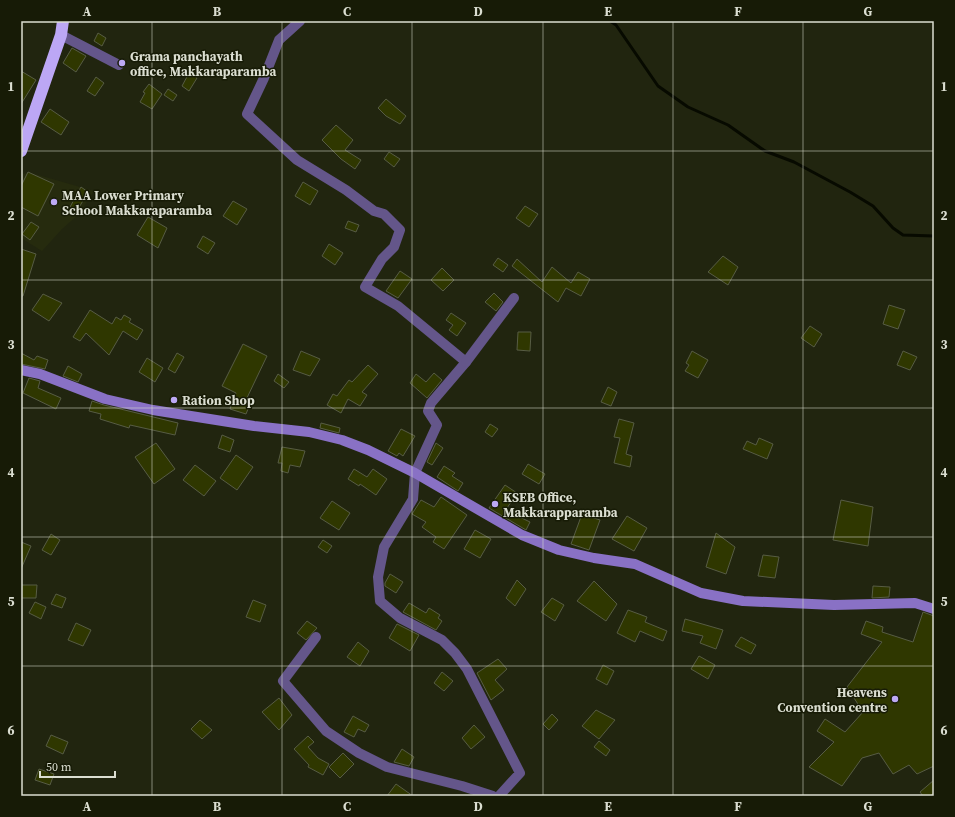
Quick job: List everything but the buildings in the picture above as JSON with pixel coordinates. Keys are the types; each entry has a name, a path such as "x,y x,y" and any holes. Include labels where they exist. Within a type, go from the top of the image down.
{"highway":[{"path":"21,151 61,35 63,21"}],"main road":[{"path":"21,370 40,374 105,399 153,410 254,426 309,432 342,440 368,450 415,473 478,511 537,541 559,550 594,558 635,564 701,593 743,601 834,605 915,603 934,609"}],"street":[{"path":"300,21 279,40 264,78 247,114 297,160 346,190 374,211 384,214 400,230 394,247 382,259 365,287 398,306 466,362"},
{"path":"61,35 119,65"},
{"path":"499,796 520,773 467,669 442,640 400,618 380,601 378,577 384,548 413,499 415,473 437,425 428,411 431,403 466,362 514,298"},
{"path":"316,638 283,681 326,731 359,753 387,767 462,786 493,796"}],"shaded area":[{"name":"MAA Lower Primary School Makkaraparamba","path":"28,172 94,191 79,214 62,229 42,251 21,238 21,181 23,174"}],"waterway":[{"path":"610,21 616,25 658,86 688,107 728,125 765,151 794,162 850,192 873,206 893,228 903,235 934,236"}],"place":[{"name":"Grama panchayath office, Makkaraparamba","path":"122,63"},
{"name":"MAA Lower Primary School Makkaraparamba","path":"54,202"},
{"name":"Ration Shop","path":"174,400"},
{"name":"KSEB Office, Makkarapparamba","path":"495,504"},
{"name":"Heavens Convention centre","path":"895,699"}]}
